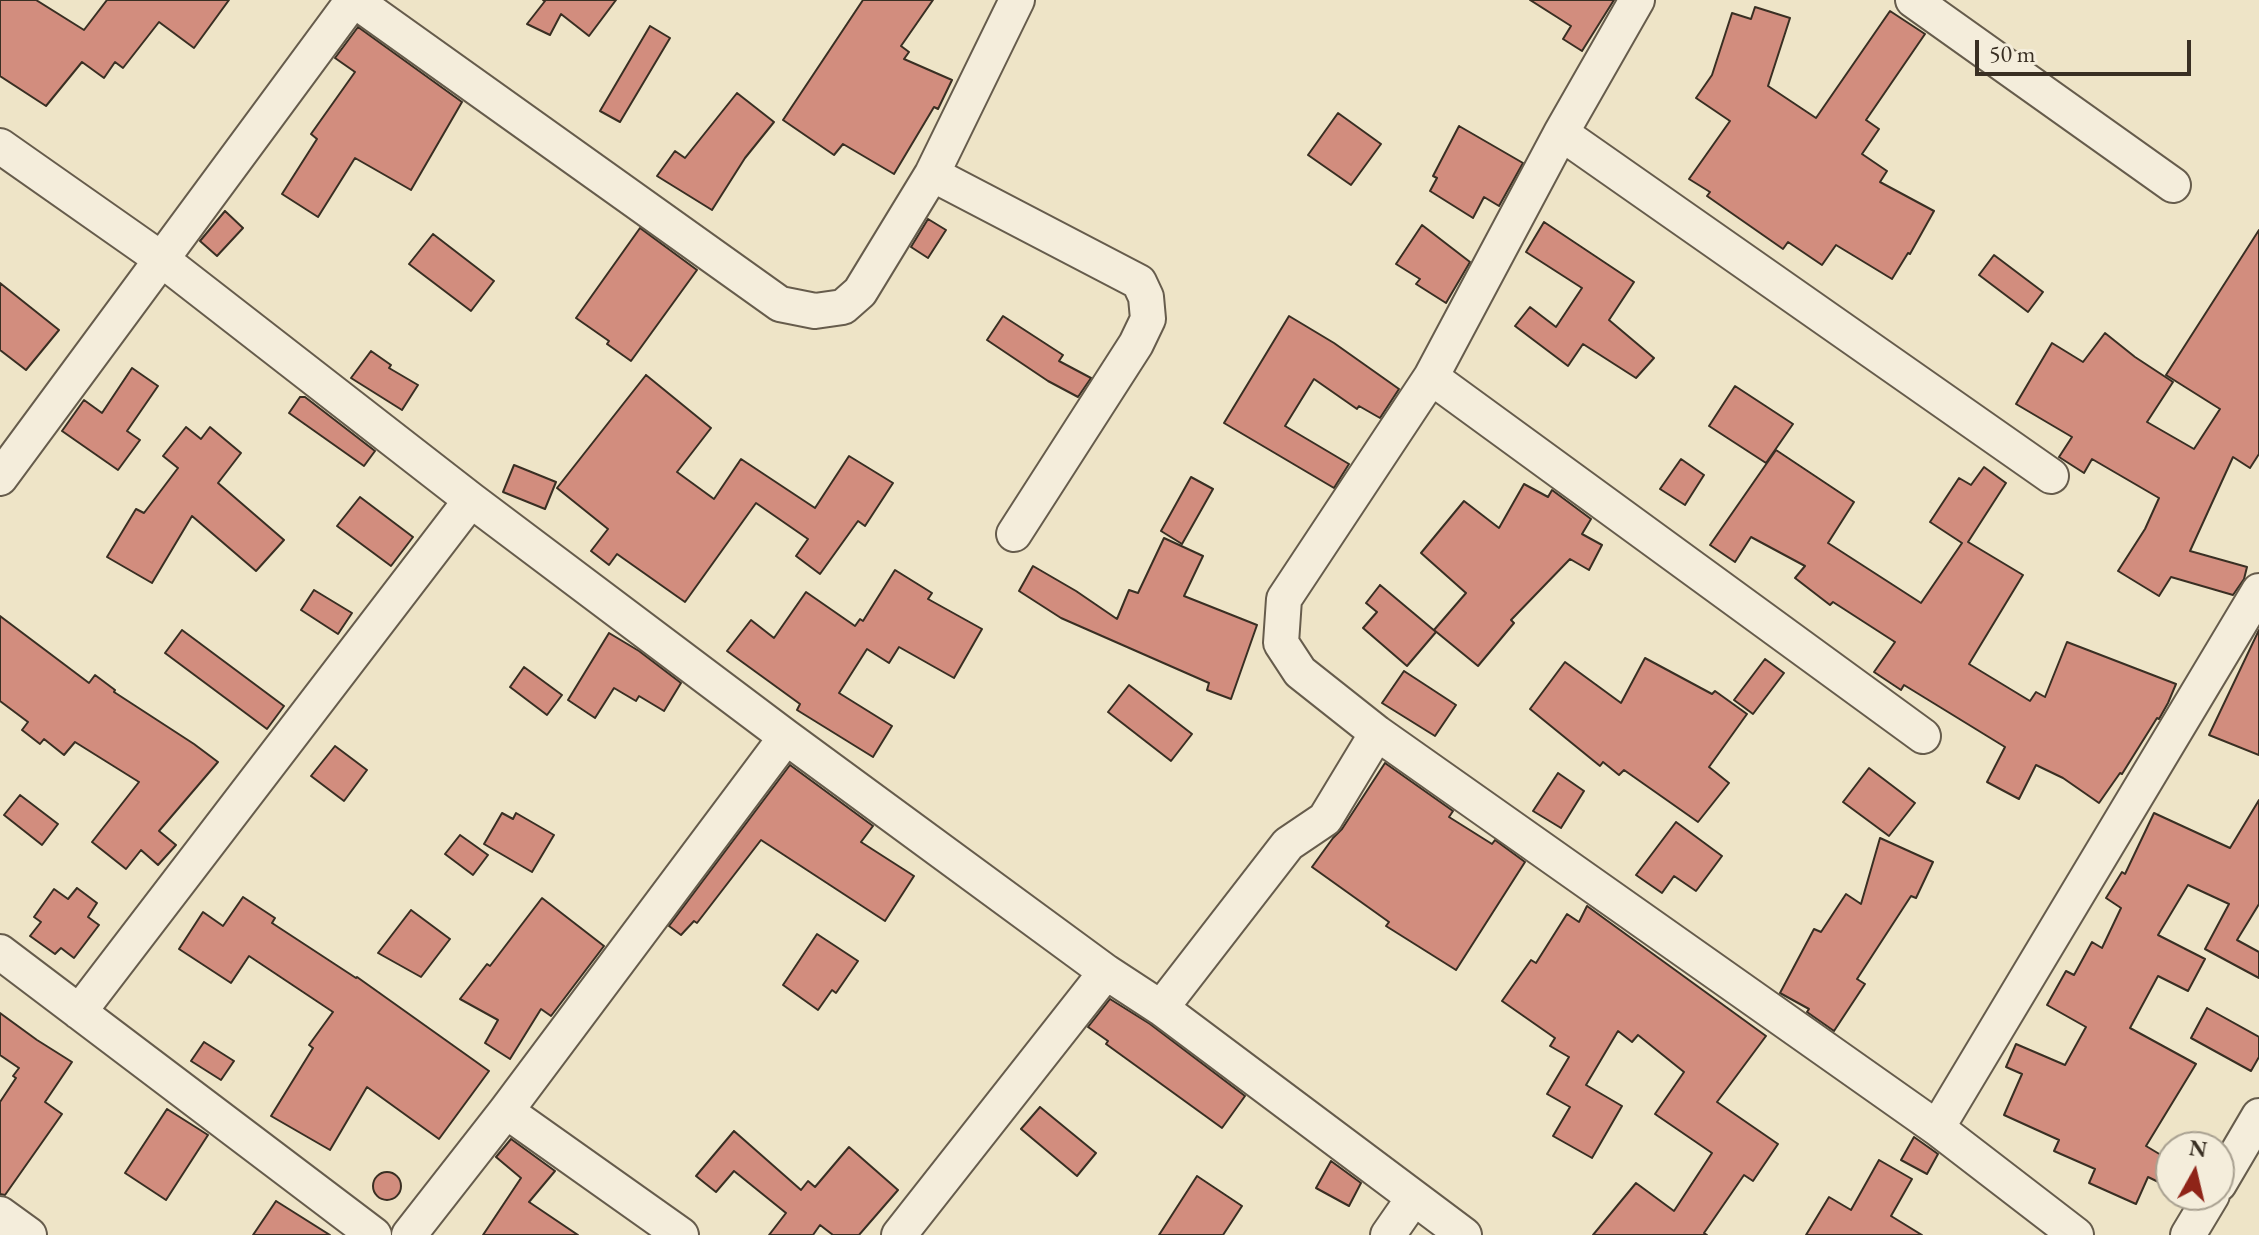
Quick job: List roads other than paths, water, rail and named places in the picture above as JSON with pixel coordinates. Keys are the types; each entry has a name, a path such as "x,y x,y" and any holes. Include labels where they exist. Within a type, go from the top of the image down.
{"street":[{"path":"0,478 353,0 780,304 815,311 843,307 860,292 932,174 1017,0"},
{"path":"1637,0 1561,133 1431,377 1284,599 1281,643 1300,672 1377,733 1937,1128 2076,1235"},
{"path":"1913,0 2173,185"},
{"path":"1561,133 2051,476"},
{"path":"0,146 161,259 471,500 786,737 1106,972 1161,1008 1464,1235"},
{"path":"932,174 1139,282 1146,297 1148,319 1136,344 1014,534"},
{"path":"1431,377 1923,736"},
{"path":"79,1012 471,500"},
{"path":"1937,1128 2259,591"},
{"path":"1161,1008 1288,844 1325,819 1377,733"},
{"path":"409,1235 506,1111 786,737"},
{"path":"0,952 374,1235"},
{"path":"899,1235 1106,972"},
{"path":"506,1111 681,1235"},
{"path":"2235,1157 2259,1116"},
{"path":"1388,1235 1413,1199"},
{"path":"2188,1235 2202,1211"},
{"path":"0,1214 29,1235"}]}
